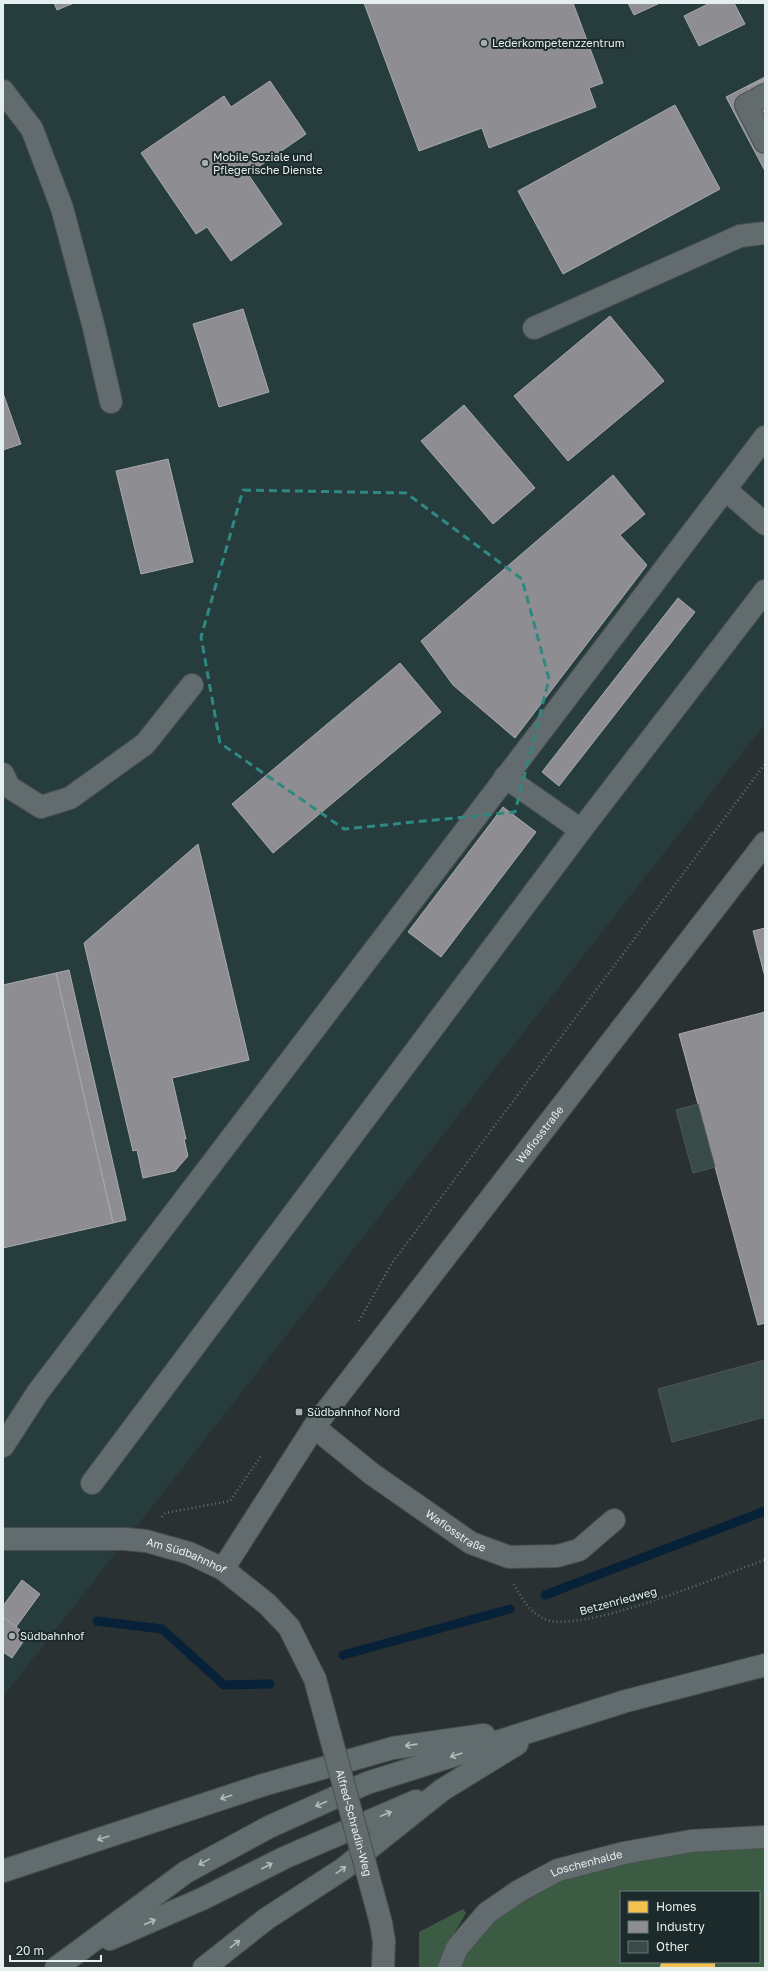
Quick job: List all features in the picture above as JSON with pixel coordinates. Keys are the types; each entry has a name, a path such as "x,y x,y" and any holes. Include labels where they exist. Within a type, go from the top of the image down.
{"main road":[{"path":"56,1968 186,1872 269,1827 367,1783 626,1701 765,1664"},
{"path":"204,1968 266,1919 343,1869 442,1790 546,1726"},
{"path":"3,1871 263,1785 393,1748 546,1726"},
{"path":"76,1954 202,1899 286,1857 442,1790"}],"street":[{"path":"3,91 32,129 62,208 112,402"},
{"path":"765,95 746,105 765,142"},
{"path":"534,328 740,236 765,233"},
{"path":"3,1446 38,1392 765,437"},
{"path":"726,490 765,524"},
{"path":"92,1483 581,830 765,590"},
{"path":"3,774 9,787 41,807 70,798 145,744 192,684"},
{"path":"505,777 581,830"},
{"name":"Wafiosstraße","path":"223,1569 314,1427 765,843"},
{"name":"Wafiosstraße","path":"314,1427 372,1474 471,1543 509,1557 557,1556 579,1550 614,1520"},
{"name":"Am Südbahnhof","path":"3,1539 125,1539 146,1541 189,1553 223,1569 268,1604 290,1627 315,1679"},
{"name":"Alfred-Schradin-Weg","path":"315,1679 381,1923 384,1941 383,1968"},
{"name":"Loschenhalde","path":"449,1968 457,1948 488,1913 519,1891 558,1870 624,1853 691,1841 765,1837"}],"path":[{"path":"358,1325 392,1263 765,764"},
{"path":"146,1541 165,1512 230,1501 264,1451"},
{"name":"Betzenriedweg","path":"509,1557 513,1583 526,1606 543,1619 561,1623 584,1620 623,1610 714,1580 765,1560"}],"highlighted area":[{"path":"243,490 406,493 522,579 549,679 515,812 344,829 220,743 201,637"}],"shaded area":[{"path":"3,3 765,3 765,724 3,1697"}],"green space":[{"path":"765,1840 765,1968 452,1968 490,1916 559,1873"},
{"path":"463,1909 466,1913 448,1944 440,1968 419,1968 419,1932"}],"building: Homes":[{"path":"662,1963 715,1963 714,1968 660,1968"}],"building: Industry":[{"path":"54,3 74,3 57,10"},
{"name":"Lederkompetenzzentrum","path":"364,3 573,3 603,83 589,88 596,107 489,148 482,128 419,151"},
{"path":"628,3 660,3 634,15"},
{"path":"710,3 734,3 745,24 699,46 684,16"},
{"path":"765,77 765,171 726,97"},
{"path":"765,79 765,121 748,87"},
{"name":"Mobile Soziale und Pflegerische Dienste","path":"270,81 306,134 248,174 282,224 231,261 207,227 196,234 141,153 224,96 231,107"},
{"path":"675,105 720,189 563,274 518,191"},
{"path":"243,309 269,392 219,407 193,324"},
{"path":"610,316 664,381 568,461 514,396"},
{"path":"3,393 21,444 3,450"},
{"path":"464,405 535,488 493,524 421,441"},
{"path":"168,459 193,562 141,574 116,471"},
{"path":"613,475 645,514 620,535 647,565 515,738 453,685 421,641"},
{"path":"678,598 695,612 559,786 542,772"},
{"path":"400,663 441,712 273,853 232,804"},
{"path":"503,807 536,832 441,957 408,932"},
{"path":"198,844 249,1060 172,1078 186,1139 184,1139 188,1156 175,1171 143,1178 137,1150 133,1151 84,943"},
{"path":"765,928 765,977 753,931"},
{"path":"69,970 126,1220 113,1223 56,973"},
{"path":"56,973 113,1223 3,1248 3,985"},
{"path":"765,1012 765,1323 758,1325 679,1034"},
{"path":"22,1580 40,1594 16,1627 3,1617 3,1606"},
{"name":"Südbahnhof","path":"3,1617 20,1630 17,1633 25,1639 12,1658 3,1652"}],"building: Other":[{"path":"698,1104 715,1167 693,1173 676,1110"},
{"path":"765,1360 765,1417 672,1442 658,1389"}],"waterway":[{"path":"545,1595 765,1511"},
{"path":"343,1655 510,1609"},
{"path":"97,1621 162,1629 224,1685 270,1684"}],"place":[{"name":"Lederkompetenzzentrum","path":"484,43"},
{"name":"Mobile Soziale und Pflegerische Dienste","path":"205,163"},
{"name":"Südbahnhof Nord","path":"299,1412"},
{"name":"Südbahnhof","path":"12,1636"}]}
